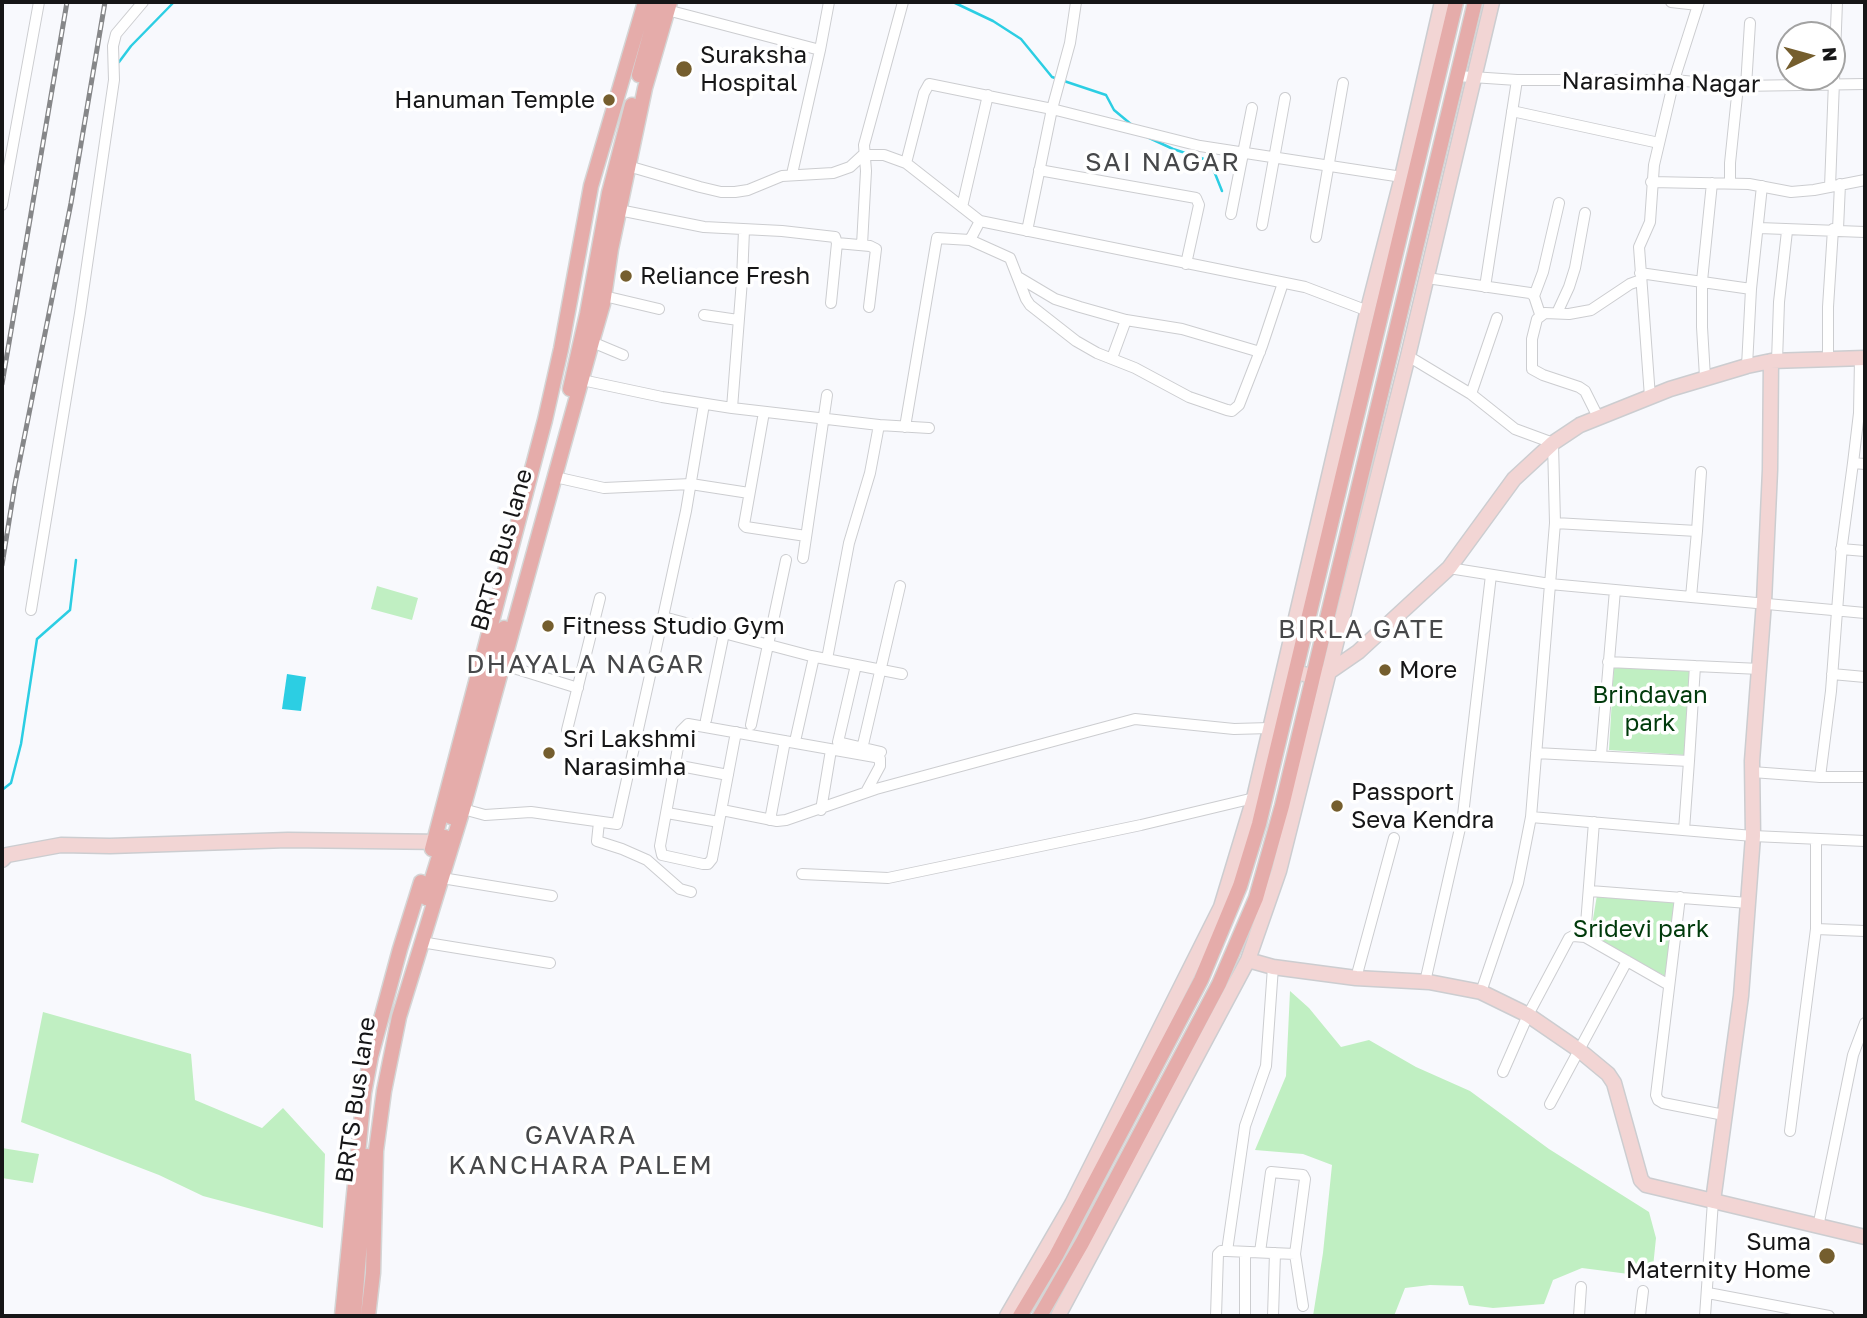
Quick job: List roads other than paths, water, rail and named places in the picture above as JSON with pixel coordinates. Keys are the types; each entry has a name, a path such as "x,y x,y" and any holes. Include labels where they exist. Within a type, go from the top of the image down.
{"main road":[{"path":"342,1316 370,1056 400,949 443,842 545,420 591,186 645,2"},
{"path":"1020,1316 1056,1256 1201,980 1219,941 1250,853 1289,671 1456,2"},
{"path":"1040,1316 1082,1243 1213,996 1240,940 1256,898 1313,676 1475,2"},
{"path":"368,1316 373,1273 376,1151 384,1091 399,1017 442,878 443,842 463,810 592,342 665,4"},
{"name":"BRTS Bus lane","path":"354,1316 367,1158 382,1053 573,375 609,193 665,4"}],"street":[{"path":"2,205 39,2"},
{"path":"31,610 80,313 114,80 113,46 116,34 143,2"},
{"path":"792,174 829,2"},
{"path":"862,245 866,172 864,145 903,2"},
{"path":"1027,230 1052,109 1070,43 1076,2"},
{"path":"1007,1316 1072,1204 1221,907 1254,798 1270,728 1289,671 1368,311 1442,2"},
{"path":"1058,1316 1248,960 1279,872 1408,356 1492,2"},
{"path":"1650,397 1639,247 1650,222 1651,182 1674,80 1698,3 1671,2"},
{"path":"1836,21 1837,2"},
{"path":"665,4 820,50"},
{"path":"1730,183 1730,163 1750,23"},
{"name":"Narasimha Nagar","path":"1457,76 1517,80 1674,80 1742,86 1776,86"},
{"path":"1485,287 1517,80"},
{"path":"1316,237 1343,83"},
{"path":"906,163 924,93 929,84 1052,109 1200,146 1402,177"},
{"name":"Narasimha Nagar","path":"1846,85 1865,84"},
{"path":"1828,359 1828,307 1836,229 1832,91"},
{"path":"962,207 988,95"},
{"path":"1262,225 1285,98"},
{"path":"1231,214 1252,108"},
{"path":"1512,111 1659,143"},
{"path":"628,166 721,192 748,190 792,174 840,171 863,155 884,155 906,163 980,221 1305,287 1368,311"},
{"path":"1039,170 1196,198 1199,205 1186,264"},
{"path":"1651,182 1730,183 1791,192 1865,180"},
{"path":"1705,377 1702,281 1712,183"},
{"path":"1747,366 1751,289 1762,186"},
{"path":"1541,314 1534,296 1543,272 1559,203"},
{"path":"619,210 704,227 832,236 837,239 837,243 831,303"},
{"path":"1557,313 1575,268 1585,212"},
{"path":"970,240 980,221"},
{"path":"1759,228 1865,232"},
{"path":"732,408 744,230"},
{"path":"1705,1316 1713,1201 1741,996 1753,836 1752,772 1764,602 1774,361 1787,231"},
{"path":"905,428 937,238 970,240 1010,258 1030,305 1076,341 1189,397 1232,411 1239,405 1283,283"},
{"path":"837,243 876,249 869,307"},
{"path":"1598,416 1585,391 1580,387 1532,369 1532,339 1541,314 1569,314 1591,310 1640,276 1702,281 1751,289"},
{"path":"1017,277 1055,299 1126,320 1182,329 1260,352"},
{"path":"1427,278 1524,291 1534,296"},
{"path":"604,296 659,309"},
{"path":"704,315 738,320"},
{"path":"1471,394 1497,318"},
{"path":"1112,358 1126,320"},
{"path":"592,342 623,355"},
{"path":"1408,356 1471,394 1515,429 1553,443"},
{"path":"1289,671 1313,676 1329,672 1358,652 1449,568 1514,479 1553,443 1598,416 1705,377 1747,366 1774,361 1862,358 1859,413 1841,549 1832,674 1820,777"},
{"path":"582,380 732,408 905,428 929,428"},
{"path":"803,558 827,395"},
{"path":"463,810 485,815 531,812 614,825 618,821 691,484 704,404"},
{"path":"764,412 744,521 746,527 806,536"},
{"path":"827,659 852,529 870,473 879,425"},
{"path":"1481,992 1518,883 1531,817 1555,523 1553,443"},
{"path":"1853,463 1865,464"},
{"path":"1691,597 1701,472"},
{"path":"555,477 615,488 691,484 749,492"},
{"path":"1555,523 1697,530"},
{"path":"1841,549 1865,551"},
{"path":"751,725 786,560"},
{"path":"1449,568 1550,584 1865,613"},
{"path":"1425,982 1464,815 1492,575"},
{"path":"862,749 900,586"},
{"path":"1601,755 1615,590"},
{"path":"567,730 600,598"},
{"path":"663,617 814,657 902,674"},
{"path":"706,720 723,633"},
{"path":"796,737 814,657"},
{"path":"1608,662 1759,669"},
{"path":"504,665 578,688"},
{"path":"856,665 838,739 841,745 881,752"},
{"path":"1684,830 1695,666"},
{"path":"1832,674 1865,677"},
{"path":"722,810 770,820 786,820 821,810 866,792 1135,719 1223,728 1270,728"},
{"path":"736,732 712,859 708,864 703,864 662,855 660,846 681,731 688,723 785,741 880,760 880,766 866,792"},
{"path":"770,820 785,741"},
{"path":"821,810 831,750"},
{"path":"1536,752 1689,761"},
{"path":"675,765 728,775"},
{"path":"1752,772 1865,777"},
{"path":"802,874 888,878 1141,825 1254,798"},
{"path":"667,813 719,822"},
{"path":"1531,817 1753,836 1865,841"},
{"path":"599,822 597,841 641,857 680,889 691,892"},
{"path":"1586,937 1594,822"},
{"path":"1356,978 1394,838"},
{"path":"1790,1131 1816,929 1816,839"},
{"path":"2,860 7,855 61,845 288,840 443,842"},
{"path":"442,878 552,896"},
{"path":"1591,891 1748,903"},
{"path":"1680,897 1656,1095 1658,1100 1724,1115"},
{"path":"1816,929 1865,931"},
{"path":"1503,1072 1528,1015 1569,938 1586,937 1668,985"},
{"path":"421,942 550,963"},
{"path":"1248,960 1273,967 1356,978 1425,982 1481,992 1528,1015 1601,1068 1614,1083 1641,1180 1653,1187 1865,1237"},
{"path":"1550,1104 1627,961"},
{"path":"1227,1251 1245,1126 1266,1066 1273,967"},
{"path":"1818,1227 1853,1055 1865,1023"},
{"path":"1260,1252 1270,1175 1273,1171 1300,1174 1304,1177 1295,1254 1303,1306"},
{"path":"1216,1316 1219,1251 1295,1254"},
{"path":"1245,1252 1245,1316"},
{"path":"1273,1316 1275,1253"},
{"path":"1579,1316 1581,1287"},
{"path":"1640,1316 1643,1291"},
{"path":"1708,1293 1795,1313 1829,1316"}],"water":[{"path":"287,674 306,677 301,711 282,709"}],"waterway":[{"path":"119,62 174,2"},
{"path":"953,2 993,21 1021,39 1052,77 1106,95 1114,110 1132,125"},
{"path":"1145,136 1210,161 1222,191"},
{"path":"2,790 11,783 21,744 37,639 70,610 76,560"}],"railway":[{"path":"2,384 67,2"},
{"path":"2,565 15,484 71,203 105,2"}],"place":[{"name":"Suraksha Hospital","path":"684,69"},
{"name":"Hanuman Temple","path":"609,100"},
{"name":"Reliance Fresh","path":"626,276"},
{"name":"Fitness Studio Gym","path":"548,626"},
{"name":"More","path":"1385,670"},
{"name":"Sri Lakshmi Narasimha","path":"549,753"},
{"name":"Passport Seva Kendra","path":"1337,806"},
{"name":"Suma Maternity Home","path":"1827,1256"}],"district":[{"name":"SAI NAGAR","path":"1163,163"},
{"name":"BIRLA GATE","path":"1362,630"},
{"name":"DHAYALA NAGAR","path":"586,665"},
{"name":"GAVARA KANCHARA PALEM","path":"581,1151"}],"park label":[{"name":"Brindavan park","path":"1650,709"},
{"name":"Sridevi park","path":"1641,929"}]}
